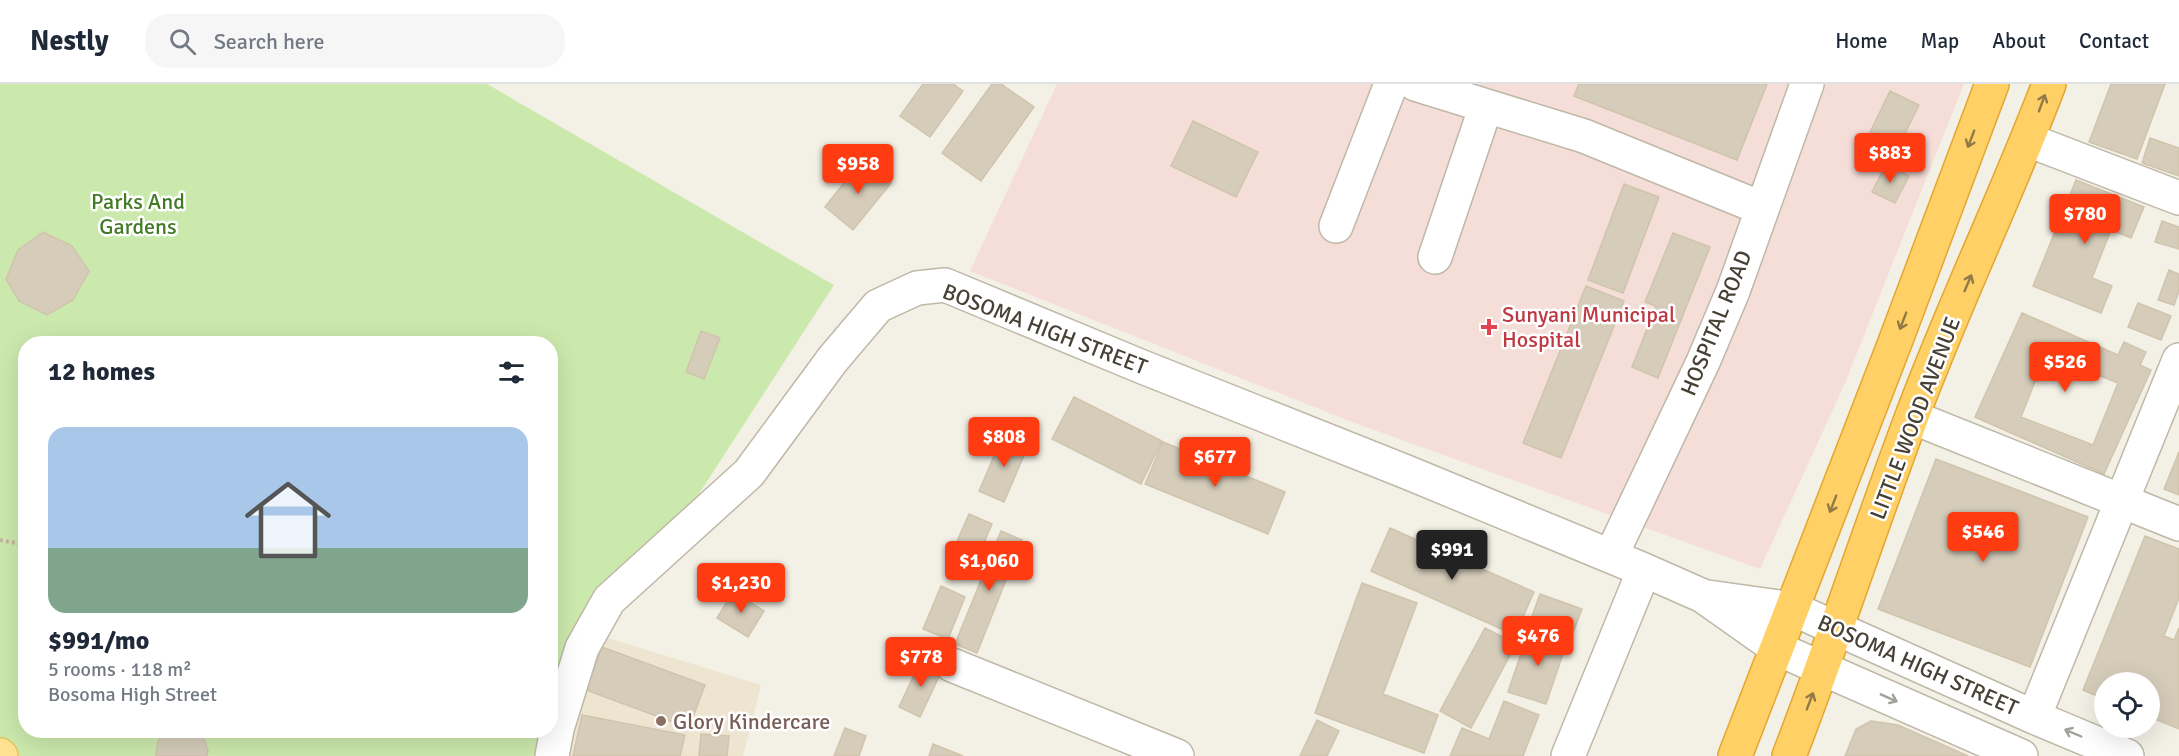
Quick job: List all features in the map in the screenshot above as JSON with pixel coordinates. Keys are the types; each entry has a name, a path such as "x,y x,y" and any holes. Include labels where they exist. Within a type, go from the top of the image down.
{"highway":[{"name":"LITTLE WOOD AVENUE","path":"1735,756 1778,649 1992,84"},
{"name":"LITTLE WOOD AVENUE","path":"1789,756 1823,669 1912,417 2028,140 2049,84"}],"street":[{"path":"1336,226 1391,84"},
{"path":"1415,84 1584,135 1761,208"},
{"name":"HOSPITAL ROAD","path":"1611,556 1707,352 1733,291 1807,84"},
{"path":"1435,257 1486,106"},
{"path":"2028,140 2179,198"},
{"name":"BOSOMA HIGH STREET","path":"558,726 582,648 609,600 749,473 833,359 878,306 917,288 945,285 1644,570 1703,596 1778,649 2021,756"},
{"path":"2034,717 2179,360"},
{"path":"1912,417 2179,524"},
{"path":"1568,756 1644,570"},
{"name":"BOSOMA HIGH STREET","path":"1703,596 1793,609 2127,756"},
{"path":"952,664 1177,756"},
{"name":"BOSOMA HIGH STREET","path":"552,756 555,738"}],"path":[{"path":"0,540 18,543"}],"shaded area":[{"name":"Sunyani Municipal Hospital","path":"1057,84 1964,84 1845,383 1760,569 1352,422 970,271"},
{"name":"Glory Kindercare","path":"598,635 761,685 743,756 558,756"}],"green space":[{"name":"Parks And Gardens","path":"0,84 487,84 834,285 673,534 577,637 558,712 558,336 18,336 18,738 552,738 547,756 0,756"}],"building":[{"path":"923,84 953,84 963,91 930,137 900,116"},
{"path":"992,84 1001,84 1034,107 981,181 942,153"},
{"path":"1579,84 1767,84 1737,160 1574,96"},
{"path":"2111,84 2165,84 2137,159 2089,142"},
{"path":"1890,91 1919,105 1892,160 1863,147"},
{"path":"1193,121 1258,152 1236,197 1171,166"},
{"path":"2150,138 2179,148 2179,176 2142,163"},
{"path":"862,160 891,183 853,230 825,207"},
{"path":"1886,164 1909,176 1895,203 1872,192"},
{"path":"2076,180 2144,207 2131,238 2111,230 2092,278 2112,286 2101,313 2033,286"},
{"path":"1624,184 1659,197 1623,293 1588,280"},
{"path":"2162,221 2179,227 2179,249 2155,242"},
{"path":"43,232 72,246 89,271 73,300 47,315 19,301 6,279 18,250"},
{"path":"1673,233 1710,247 1658,378 1632,367 1656,306 1645,302"},
{"path":"2169,270 2179,274 2179,291 2174,305 2158,300"},
{"path":"1586,286 1624,301 1561,458 1523,443"},
{"path":"2138,303 2171,316 2161,340 2128,327"},
{"path":"2022,313 2118,355 2124,342 2146,352 2140,365 2151,370 2104,474 1975,417","holes":["2046,354 2118,383 2093,445 2021,417"]},
{"path":"701,331 720,338 704,379 686,372"},
{"path":"1074,397 1162,441 1141,484 1052,439"},
{"path":"1003,435 1028,446 1004,502 979,491"},
{"path":"1163,442 1285,492 1268,534 1145,484"},
{"path":"2179,452 2179,495 2164,489"},
{"path":"1936,459 2088,517 2030,667 1878,609"},
{"path":"969,514 992,524 974,566 951,555"},
{"path":"1390,528 1534,592 1515,635 1371,571"},
{"path":"1001,531 1022,540 977,653 955,644"},
{"path":"2145,536 2179,549 2179,598 2164,636 2174,640 2179,628 2179,729 2160,721 2160,672 2094,672 2094,695 2083,690"},
{"path":"1362,583 1417,603 1383,694 1438,715 1424,753 1315,713"},
{"path":"941,586 965,597 948,639 923,629"},
{"path":"733,592 764,611 748,637 717,618"},
{"path":"1540,594 1582,609 1572,635 1531,619"},
{"path":"1485,628 1516,644 1471,728 1440,711"},
{"path":"1529,630 1567,642 1546,704 1508,692"},
{"path":"602,647 705,685 689,728 586,690"},
{"path":"922,658 943,668 920,717 899,707"},
{"path":"1504,701 1539,715 1523,756 1450,756 1462,728 1489,739"},
{"path":"582,715 685,735 680,756 573,756"},
{"path":"1317,720 1339,731 1327,756 1300,756"},
{"path":"1871,721 1898,725 1968,756 1845,756 1856,729"},
{"path":"845,728 866,736 859,756 834,756"},
{"path":"701,734 729,736 727,756 699,756"},
{"path":"161,738 203,738 208,751 207,756 156,756 158,741"},
{"path":"933,744 963,756 929,756"}],"place":[{"name":"Sunyani Municipal Hospital","path":"1489,327"},
{"name":"Glory Kindercare","path":"661,721"}]}
